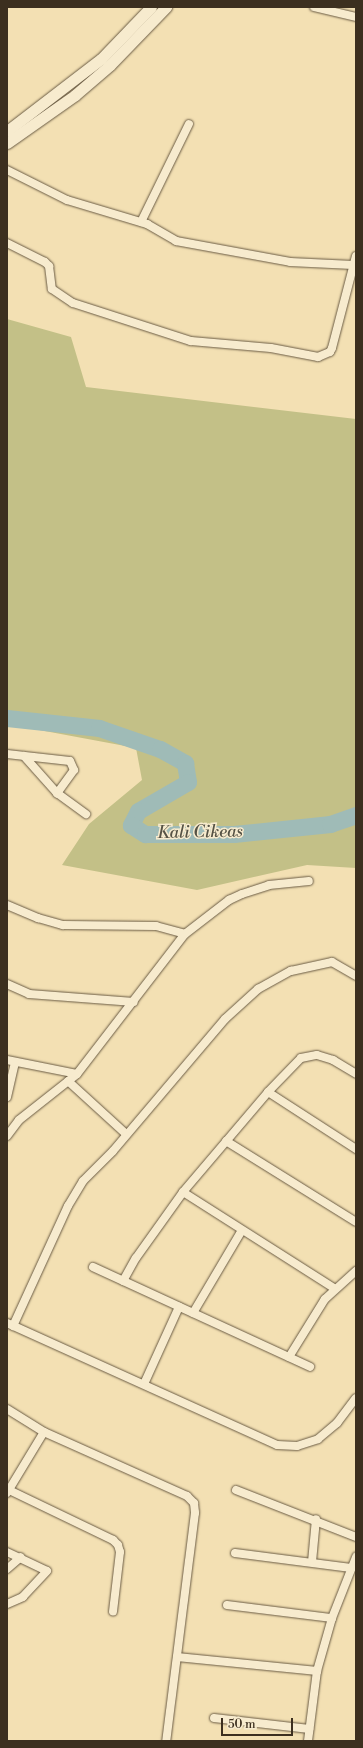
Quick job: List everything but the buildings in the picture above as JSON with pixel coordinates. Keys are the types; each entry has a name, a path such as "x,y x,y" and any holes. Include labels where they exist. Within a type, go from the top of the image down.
{"main road":[{"path":"7,131 101,59 151,7"},
{"path":"7,143 75,95 110,65 166,7"}],"street":[{"path":"314,7 356,17"},
{"path":"141,222 189,124"},
{"path":"7,170 67,200 141,222 176,241 290,262 353,265"},
{"path":"7,243 45,262 49,266 52,289 73,303 190,341 271,348 318,357 330,352 332,348 353,280 353,265 356,256"},
{"path":"7,754 70,761 73,764 74,770 57,793"},
{"path":"24,756 57,793 86,814"},
{"path":"7,1136 19,1120 77,1074 185,934 229,900 242,894 269,885 309,881"},
{"path":"7,905 38,918 63,925 156,926 185,934"},
{"path":"356,976 337,964 326,962 291,971 258,989 225,1019 126,1134 83,1181 68,1206 10,1324 277,1446 297,1446 318,1439 337,1423 356,1398"},
{"path":"7,984 30,994 134,1002"},
{"path":"123,1281 136,1258 183,1192 268,1092 301,1058 310,1055 333,1060 356,1074"},
{"path":"7,1060 15,1064 77,1074"},
{"path":"7,1097 15,1064"},
{"path":"68,1081 126,1134"},
{"path":"268,1092 356,1149"},
{"path":"226,1141 356,1222"},
{"path":"183,1192 335,1289"},
{"path":"193,1313 242,1230"},
{"path":"93,1267 310,1367"},
{"path":"289,1357 316,1312 335,1289 356,1271"},
{"path":"144,1384 179,1307"},
{"path":"7,1409 44,1432 187,1496 194,1502 195,1513 166,1741"},
{"path":"44,1432 8,1490 113,1540 118,1545 120,1552 113,1612"},
{"path":"236,1490 316,1519 356,1537"},
{"path":"312,1562 316,1519"},
{"path":"7,1552 21,1557 46,1572 23,1597 7,1604"},
{"path":"235,1553 351,1568"},
{"path":"7,1569 21,1557"},
{"path":"308,1741 317,1670 332,1618 356,1557"},
{"path":"227,1605 332,1618"},
{"path":"177,1657 317,1670"},
{"path":"214,1718 309,1729"}],"shaded area":[{"path":"7,319 71,337 86,387 356,419 356,868 307,865 197,890 62,865 89,824 142,780 136,748 7,724"}],"waterway":[{"name":"Kali Cikeas","path":"7,718 99,728 160,749 185,763 188,782 138,811 131,825 145,834 234,834 330,824 356,815"}]}
